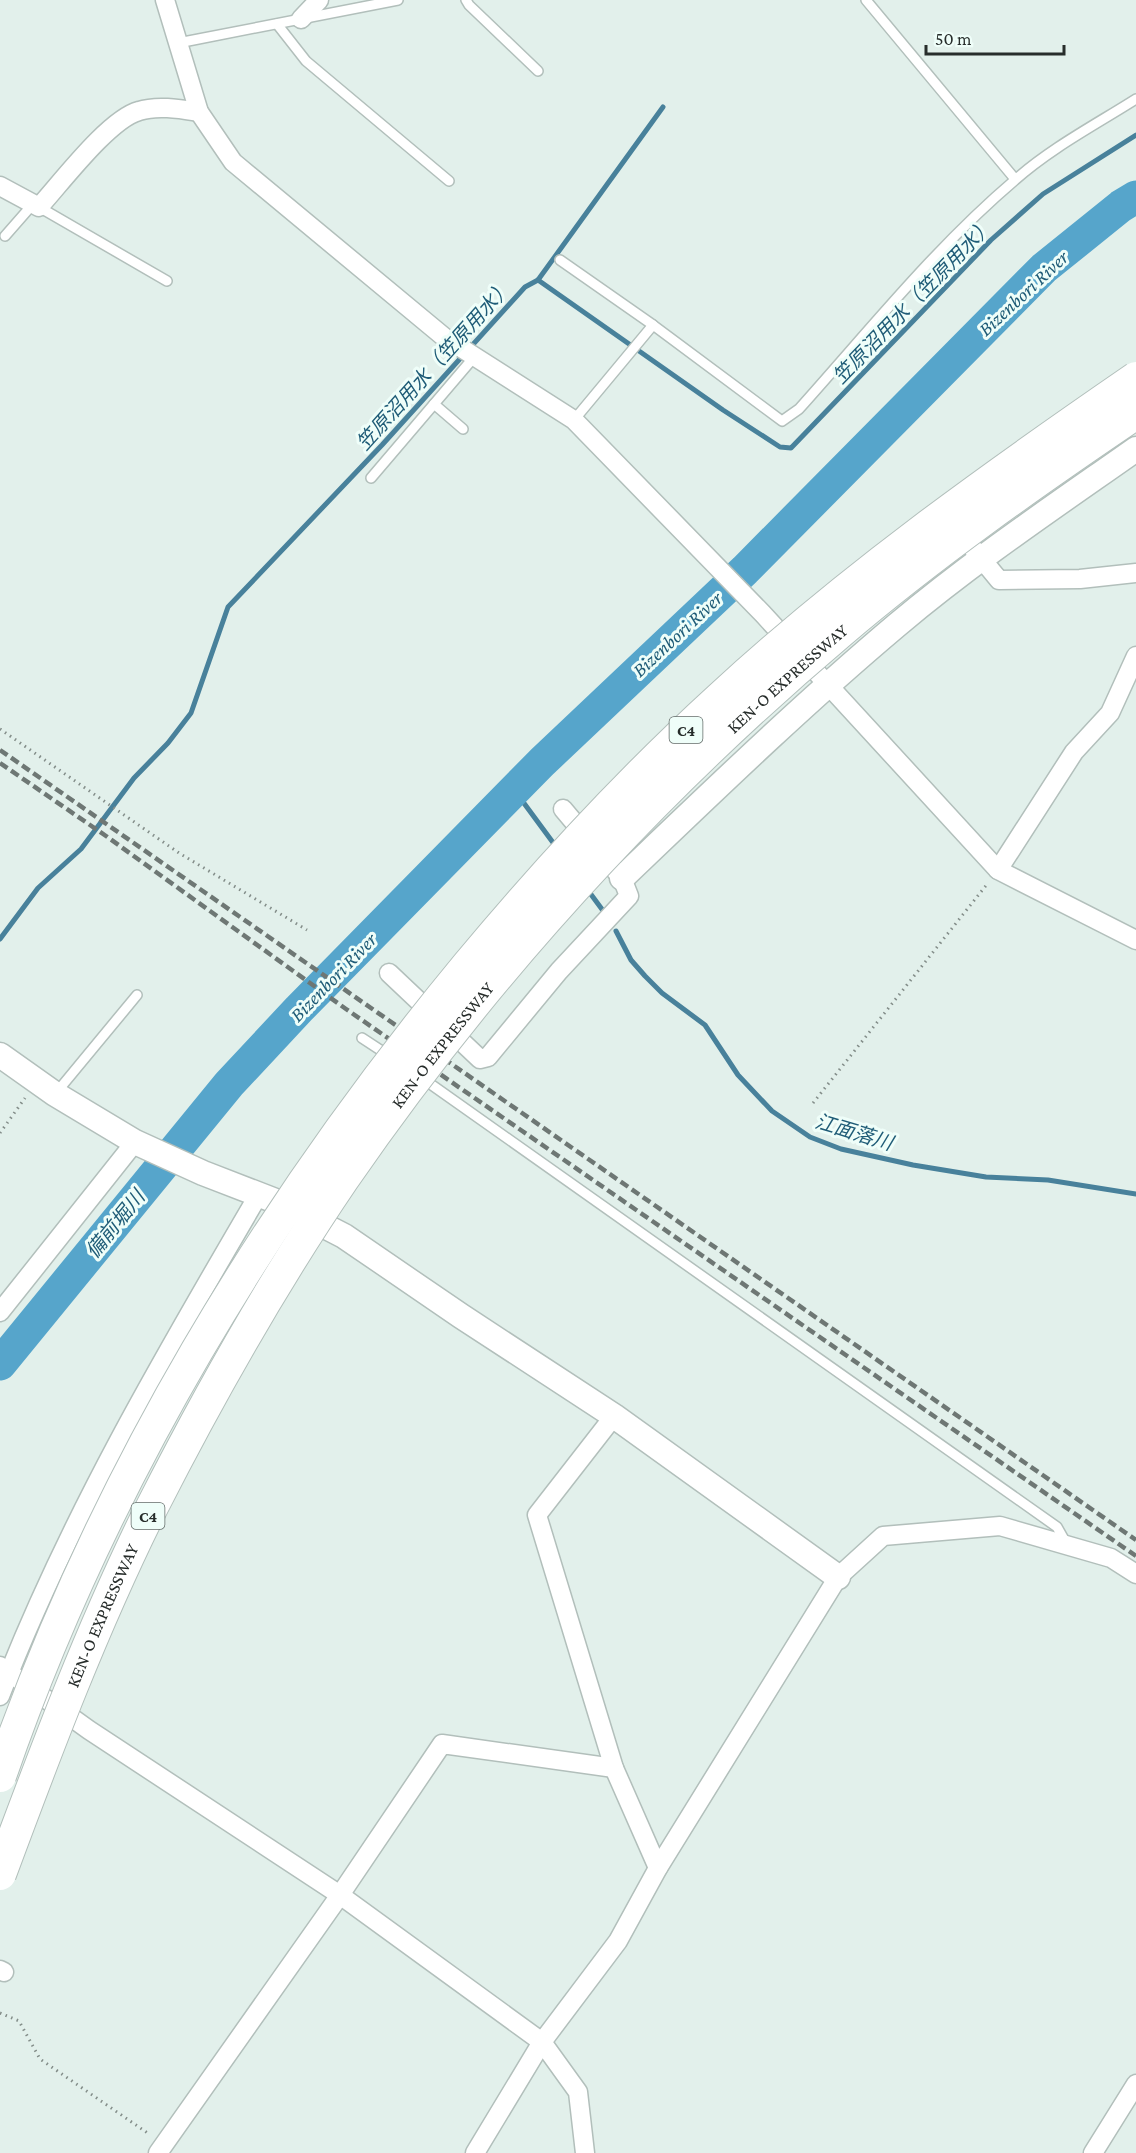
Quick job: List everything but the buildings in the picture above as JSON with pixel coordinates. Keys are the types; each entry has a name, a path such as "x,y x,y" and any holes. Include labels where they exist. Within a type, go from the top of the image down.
{"highway":[{"name":"KEN-O EXPRESSWAY","path":"0,1776 17,1726 59,1622 105,1520 154,1427 207,1334 315,1164 438,1001 562,856 636,778 720,697 825,606 935,520 1136,378"},
{"name":"KEN-O EXPRESSWAY","path":"0,1874 46,1749 93,1635 152,1507 279,1278 342,1181 406,1092 527,942 595,865 658,798 746,714 840,631 952,542 1136,413"}],"street":[{"path":"165,0 199,112 234,162 444,337 574,420 759,611 998,870 1136,940"},
{"path":"301,19 319,0"},
{"path":"0,186 36,205 107,131 138,111 170,108 199,112"},
{"path":"622,878 827,686 898,624 981,558 1136,450"},
{"path":"951,520 999,580 1080,579 1136,573"},
{"path":"998,870 1074,752 1110,713 1136,656"},
{"path":"389,973 480,1059 488,1057 559,971 629,896 622,878 563,809"},
{"path":"0,1055 46,1087 136,1142 203,1173 259,1194 344,1236 614,1416 838,1577"},
{"path":"0,1312 136,1142"},
{"path":"0,1696 5,1669 135,1410 259,1194"},
{"path":"614,1416 537,1515 614,1768 658,1868"},
{"path":"475,2153 542,2042 618,1941 658,1868 838,1577 883,1536 1000,1526 1111,1558 1136,1574"},
{"path":"5,1669 89,1730 340,1895 542,2042 578,2092 585,2153"},
{"path":"166,2150 442,1744 614,1768"},
{"path":"1092,2153 1136,2084"}],"lane":[{"path":"178,43 396,0"},
{"path":"466,0 468,6 538,71"},
{"path":"866,0 1015,179"},
{"path":"277,24 306,61 449,181"},
{"path":"560,260 653,325 782,421 799,409 948,241 1015,179 1043,158 1136,99"},
{"path":"5,236 36,205 167,281"},
{"path":"574,420 653,325"},
{"path":"371,478 475,356"},
{"path":"434,404 463,429"},
{"path":"46,1087 137,995"},
{"path":"362,1038 400,1063"},
{"path":"409,1069 1056,1527 1067,1545"}],"path":[{"path":"0,729 179,853 307,930"},
{"path":"813,1103 998,870"},
{"path":"0,1133 46,1087"},
{"path":"0,2013 19,2021 40,2059 166,2150"}],"waterway":[{"name":"笠原沼用水（笠原用水）","path":"0,939 38,888 81,849 134,778 168,743 191,713 228,607 382,445 525,287 538,280 663,107"},
{"name":"笠原沼用水（笠原用水）","path":"538,280 723,410 780,447 791,448 991,240 1043,194 1136,135"},
{"name":"Bizenbori River","path":"0,1364 229,1084 299,1009 542,762 745,570 1044,268 1121,206 1136,197"},
{"name":"江面落川","path":"515,791 557,848"},
{"name":"江面落川","path":"587,889 604,912"},
{"name":"江面落川","path":"616,931 631,960 662,993 705,1025 738,1075 772,1111 810,1137 841,1149 913,1165 986,1177 1048,1180 1136,1194"}],"railway":[{"path":"0,750 1136,1540"},
{"path":"0,763 106,836 346,1009 1136,1556"}],"water label":[{"name":"備前堀川","path":"115,1224"}]}
